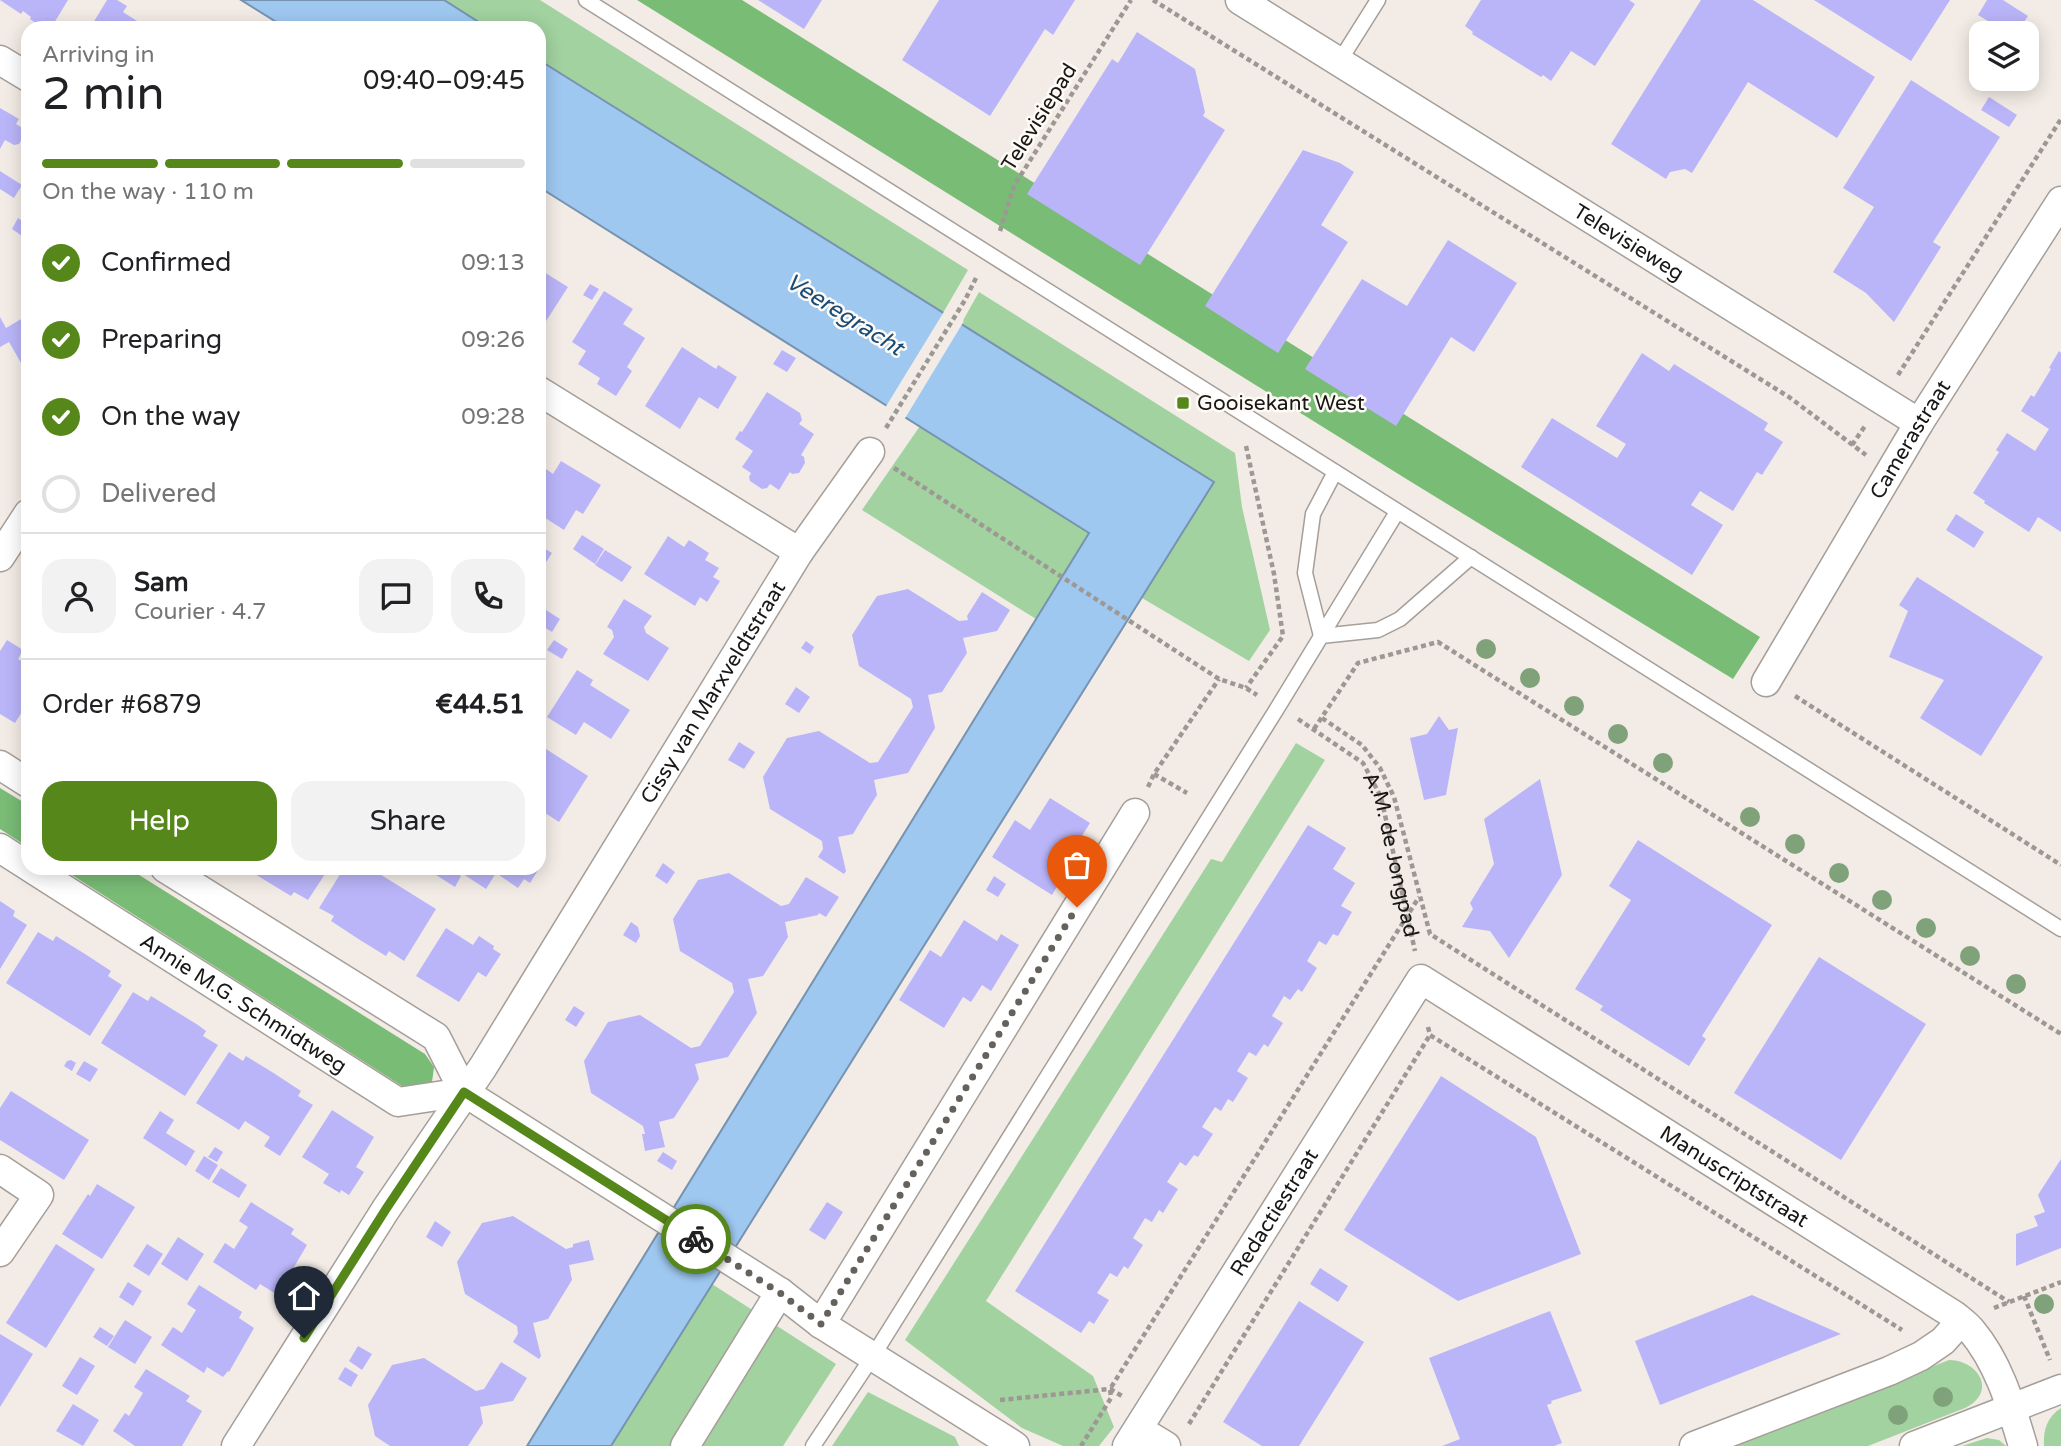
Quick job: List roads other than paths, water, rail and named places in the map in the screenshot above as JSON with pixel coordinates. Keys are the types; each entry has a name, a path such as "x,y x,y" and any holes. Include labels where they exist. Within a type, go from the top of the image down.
{"street":[{"name":"Televisieweg","path":"1240,0 1919,424"},
{"path":"0,60 21,74"},
{"name":"Camerastraat","path":"1766,682 1919,424 2061,201"},
{"path":"546,395 799,552 875,445"},
{"path":"0,557 21,525"},
{"name":"Cissy van Marxveldtstraat","path":"236,1446 386,1209 483,1067 799,552"},
{"path":"0,765 21,778"},
{"path":"821,1324 1135,813"},
{"name":"Annie M.G. Schmidtweg","path":"0,848 21,861"},
{"name":"Annie M.G. Schmidtweg","path":"43,875 398,1102 464,1092"},
{"path":"176,875 436,1037 464,1092 742,1268 821,1324 1014,1446"},
{"name":"Manuscriptstraat","path":"1421,979 1961,1321 1974,1334 1997,1371 2023,1446"},
{"name":"Redactiestraat","path":"1138,1429 1421,979"},
{"path":"0,1169 39,1195 0,1252"},
{"path":"685,1446 780,1293"},
{"path":"1694,1446 1889,1371 1921,1356 1943,1341 1961,1321"},
{"path":"1914,1446 2061,1389"},
{"path":"1138,1429 1175,1438"}],"lane":[{"path":"586,0 2061,929"},
{"path":"1339,62 1378,0"},
{"path":"1321,636 1305,573 1313,514 1335,472"},
{"path":"813,1446 873,1356 1397,512"},
{"path":"1321,636 1378,631 1400,619 1471,557"}],"water":[{"path":"241,0 444,0 477,21 275,21"},
{"name":"Veeregracht","path":"546,64 1214,482 611,1446 527,1446 1089,533 546,191"}],"place":[{"name":"Gooisekant West","path":"1183,403"}]}
